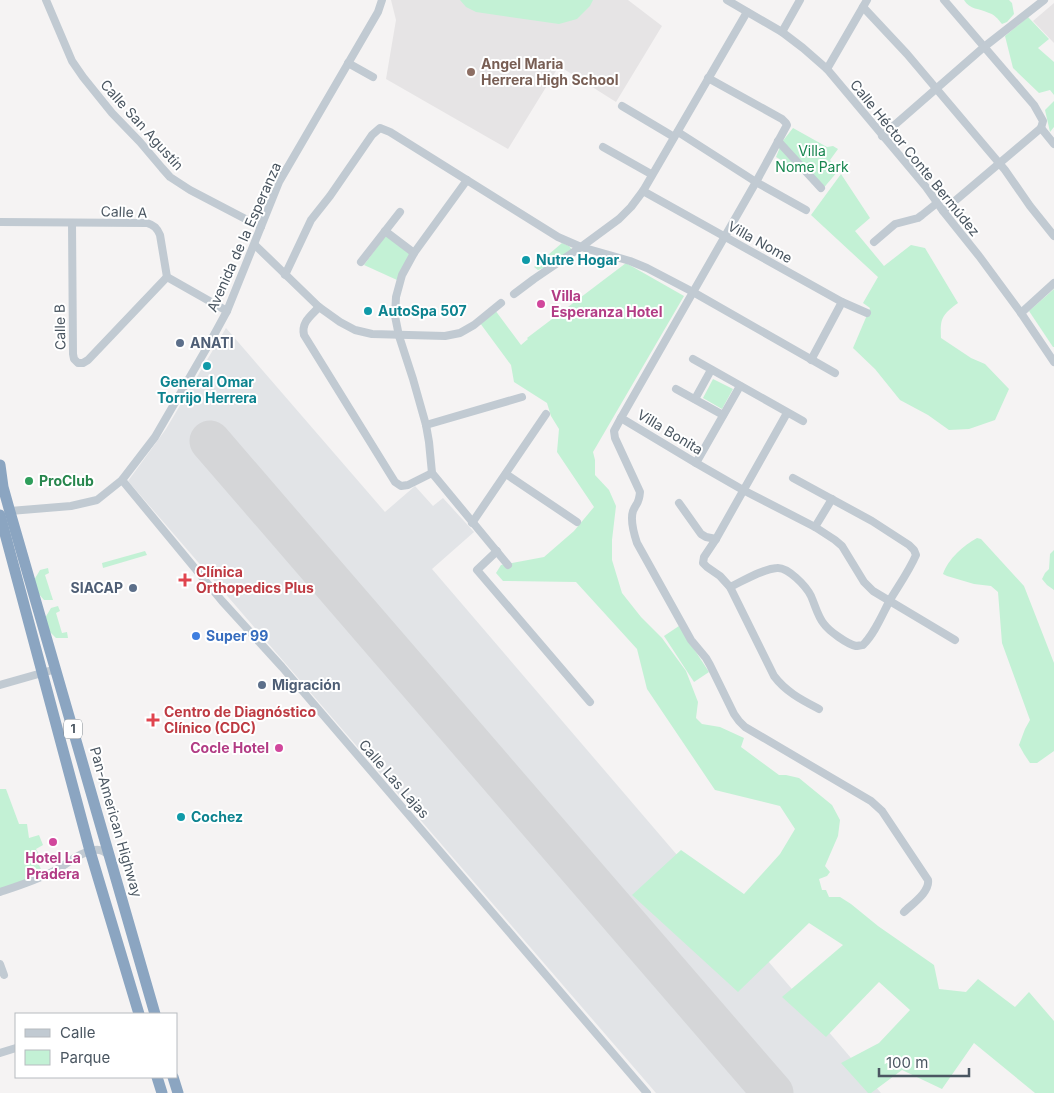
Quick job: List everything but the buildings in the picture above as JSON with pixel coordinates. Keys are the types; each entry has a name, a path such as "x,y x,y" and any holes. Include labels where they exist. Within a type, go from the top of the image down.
{"highway":[{"name":"Pan-American Highway","path":"0,465 5,513 17,577 90,851 139,1013"},
{"path":"0,497 4,511 14,525"},
{"name":"Pan-American Highway","path":"5,513 14,525 155,1013"},
{"name":"1","path":"17,577 23,585 44,657 56,669"},
{"path":"157,1078 162,1093"},
{"path":"173,1078 178,1093"}],"street":[{"name":"Calle San Agustín","path":"46,0 72,61 83,77 112,113 170,177 190,190 261,227"},
{"name":"Avenida de la Esperanza","path":"5,513 71,506 97,500 122,480 155,437 227,312 280,182 378,12 382,0"},
{"name":"Calle Héctor Conte Bermúdez","path":"727,0 782,32 827,69 897,152 979,256 1054,362"},
{"path":"782,32 800,0"},
{"path":"943,211 1042,128 1043,121 1034,105 944,0"},
{"path":"882,136 984,46 1044,0"},
{"path":"827,69 865,4 999,164 1054,236"},
{"path":"514,294 619,219 631,207 643,191 746,12"},
{"path":"348,63 373,77"},
{"name":"Villa Bonita","path":"708,78 782,119 786,123 786,128 621,418 743,490 835,540 842,546 864,582 873,591 955,640"},
{"path":"622,106 676,134 806,210"},
{"path":"285,275 311,220 372,135 380,128 390,132 558,237 581,247 630,261 664,277 835,373"},
{"path":"1042,128 1054,144"},
{"path":"778,141 822,188"},
{"path":"603,147 652,174"},
{"path":"467,180 414,254 402,276 396,297 396,316 399,336 426,425 432,473 508,564"},
{"name":"Villa Nome","path":"643,191 842,302 867,313"},
{"path":"874,242 895,224 918,218 937,203"},
{"path":"362,262 400,212"},
{"name":"Calle A","path":"0,222 147,223 153,225 157,228 160,235 167,278"},
{"name":"Calle B","path":"72,223 73,354 74,359 78,363 88,360 167,278"},
{"path":"385,231 414,254"},
{"path":"255,244 320,307 340,322 355,330 372,334 399,336 445,336 460,333 502,304"},
{"path":"167,278 227,312"},
{"path":"1021,313 1054,283"},
{"path":"811,360 842,302"},
{"path":"320,307 305,322 302,328 304,335 395,482 400,486 432,473"},
{"path":"693,360 803,421"},
{"path":"695,399 711,370"},
{"path":"696,463 740,386"},
{"path":"676,389 724,415"},
{"path":"426,425 522,397"},
{"path":"787,413 704,557 703,563 720,576 730,588 774,676 784,688 819,709"},
{"path":"472,523 546,414"},
{"path":"621,418 614,431 615,438 640,492 640,501 632,516 634,535 691,640 706,658 734,714 745,727 871,801 882,811 928,880 929,886 926,891 904,912"},
{"path":"506,474 577,522"},
{"path":"730,588 770,569 779,567 787,570 810,594 822,623 829,630 856,646 863,645 869,639 913,562 916,555 909,545 872,521 792,478"},
{"name":"Calle Las Lajas","path":"122,480 222,601 282,667 648,1093"},
{"path":"815,528 832,499"},
{"path":"680,503 701,534 716,539"},
{"path":"497,551 477,570 590,702"},
{"path":"0,685 56,669"},
{"path":"90,851 99,843 103,833"},
{"path":"0,892 38,879 60,868 76,856 90,851 100,850 110,855"},
{"path":"0,964 4,975"},
{"path":"0,1053 15,1048"}],"shaded area":[{"name":"Angel Maria Herrera High School","path":"391,0 628,0 662,26 616,102 559,66 508,149 386,79 396,20"},
{"path":"1054,3 1054,43 1033,21"},
{"path":"226,328 385,512 415,486 433,506 443,498 474,532 432,569 881,1093 656,1093 128,481 166,429"}],"green space":[{"path":"460,0 593,0 590,6 577,19 559,24 476,12 466,7"},
{"path":"964,0 1009,0 1012,3 1014,14 1007,22 1002,24 993,15 972,7"},
{"path":"1028,17 1049,39 1038,48 1054,62 1054,95 1050,90 1039,93 1013,68 1005,36"},
{"path":"1054,101 1054,127 1050,132 1045,110"},
{"name":"Villa Nome Park","path":"793,128 827,147 833,146 838,149 830,160 838,171 821,191 801,172 776,157 782,142"},
{"path":"841,174 870,218 855,231 884,266 911,245 925,248 958,303 943,318 941,338 971,358 985,364 1009,389 995,420 969,429 949,430 928,415 900,400 875,369 853,348 870,308 863,303 878,277 811,215"},
{"path":"386,235 410,253 397,280 364,265"},
{"path":"562,243 569,246 573,251 549,266 538,270 534,267"},
{"path":"626,263 684,296 593,452 595,475 609,490 616,506 612,560 622,593 641,617 662,638 686,671 698,702 696,718 702,724 720,727 744,738 741,747 779,775 799,778 832,805 840,820 838,836 825,866 830,872 827,876 819,879 822,890 826,890 829,897 840,897 851,904 878,926 934,965 939,989 966,992 978,979 1015,1007 1029,992 1054,1021 1054,1093 1035,1093 974,1043 942,1089 902,1070 871,1093 868,1093 841,1063 879,1043 910,1010 879,982 826,1037 782,997 843,945 809,923 738,992 632,895 681,850 744,894 780,854 795,829 780,806 715,790 647,689 637,649 576,582 503,581 496,573 501,565 544,557 574,531 594,507 557,452 559,429 551,416 547,403 514,382 511,365 480,323 495,310 521,345 527,338"},
{"path":"1054,289 1054,347 1053,347 1029,311"},
{"path":"713,379 733,389 722,409 703,398"},
{"path":"977,538 981,539 1024,586 1054,663 1054,751 1037,763 1030,763 1019,745 1030,720 1002,643 998,592 991,586 974,584 943,574 945,568 957,553"},
{"path":"1054,550 1054,590 1042,579 1049,569 1050,554"},
{"path":"145,551 147,555 103,568 102,563"},
{"path":"48,568 49,573 45,575 53,600 44,600 38,593 34,580 40,570"},
{"path":"58,606 60,611 56,613 62,633 67,632 68,638 56,638 49,631 45,618 51,608"},
{"path":"679,626 709,672 694,682 664,636"},
{"path":"0,789 6,789 19,824 27,824 29,838 39,835 43,845 36,849 42,860 37,861 44,875 0,892"}],"runway":[{"path":"210,441 773,1093"}],"place":[{"name":"Angel Maria Herrera High School","path":"471,72"},
{"name":"Nutre Hogar","path":"526,260"},
{"name":"Villa Esperanza Hotel","path":"541,304"},
{"name":"AutoSpa 507","path":"368,311"},
{"name":"ANATI","path":"180,343"},
{"name":"General Omar Torrijo Herrera","path":"207,366"},
{"name":"ProClub","path":"29,481"},
{"name":"Clínica Orthopedics Plus","path":"185,580"},
{"name":"SIACAP","path":"133,588"},
{"name":"Super 99","path":"196,636"},
{"name":"Migración","path":"262,685"},
{"name":"Centro de Diagnóstico Clínico (CDC)","path":"153,720"},
{"name":"Cocle Hotel","path":"279,748"},
{"name":"Cochez","path":"181,817"},
{"name":"Hotel La Pradera","path":"53,842"}]}
